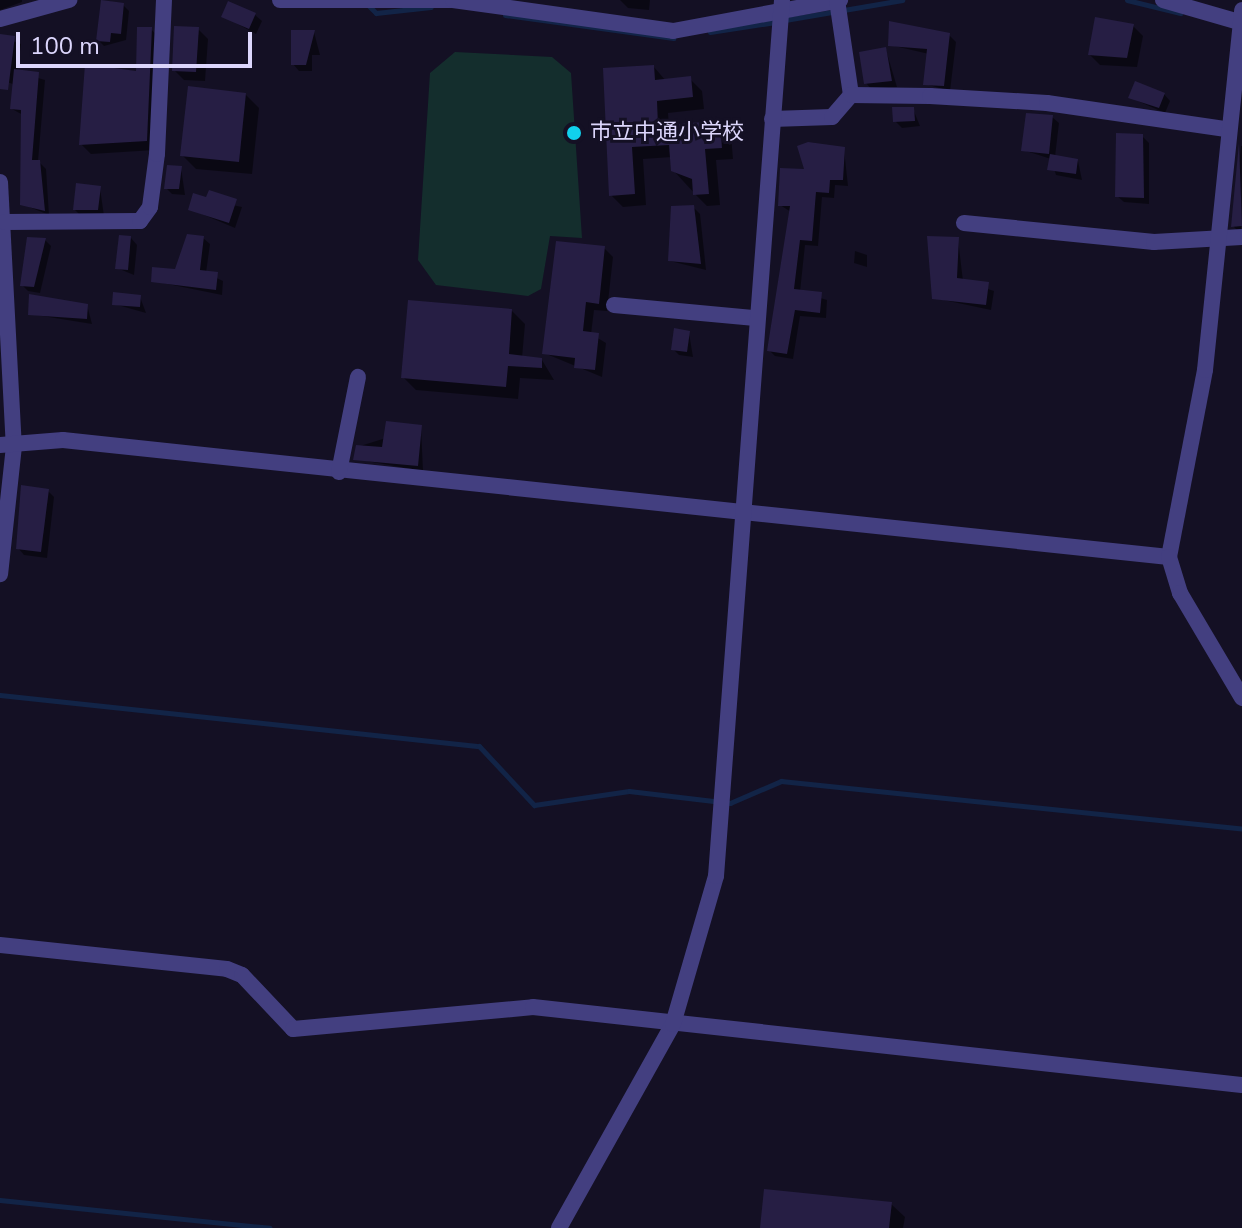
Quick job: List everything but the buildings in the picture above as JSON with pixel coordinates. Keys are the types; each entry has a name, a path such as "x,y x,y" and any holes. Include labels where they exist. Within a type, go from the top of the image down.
{"street":[{"path":"0,19 69,0"},
{"path":"5,222 140,221 150,207 157,154 164,0"},
{"path":"280,0 453,0 673,31 782,4 839,0 851,95 832,117 772,119"},
{"path":"1163,0 1241,19 1226,129 1221,240 1169,557 1180,593 1242,698"},
{"path":"559,1228 673,1024 694,970 722,823 727,779 740,515 782,4"},
{"path":"851,95 1047,103 1226,129"},
{"path":"0,182 5,222 7,445 0,574"},
{"path":"964,223 1154,242 1242,237"},
{"path":"614,305 755,318"},
{"path":"339,472 358,377"},
{"path":"7,445 63,440 740,515 1169,557"},
{"path":"0,945 227,969 242,975 293,1029 533,1007 1242,1085"}],"green space":[{"path":"455,52 552,57 571,73 582,238 550,236 541,289 528,296 436,285 418,260 430,73"}],"waterway":[{"path":"785,20 902,0"},
{"path":"1127,0 1180,13"},
{"path":"369,6 376,13 431,7"},
{"path":"505,15 673,38"},
{"path":"710,32 775,22"},
{"path":"0,695 479,746 534,805 629,791 730,803 781,781 1242,829"},
{"path":"0,1200 270,1228"}],"place":[{"name":"市立中通小学校","path":"574,133"}]}
